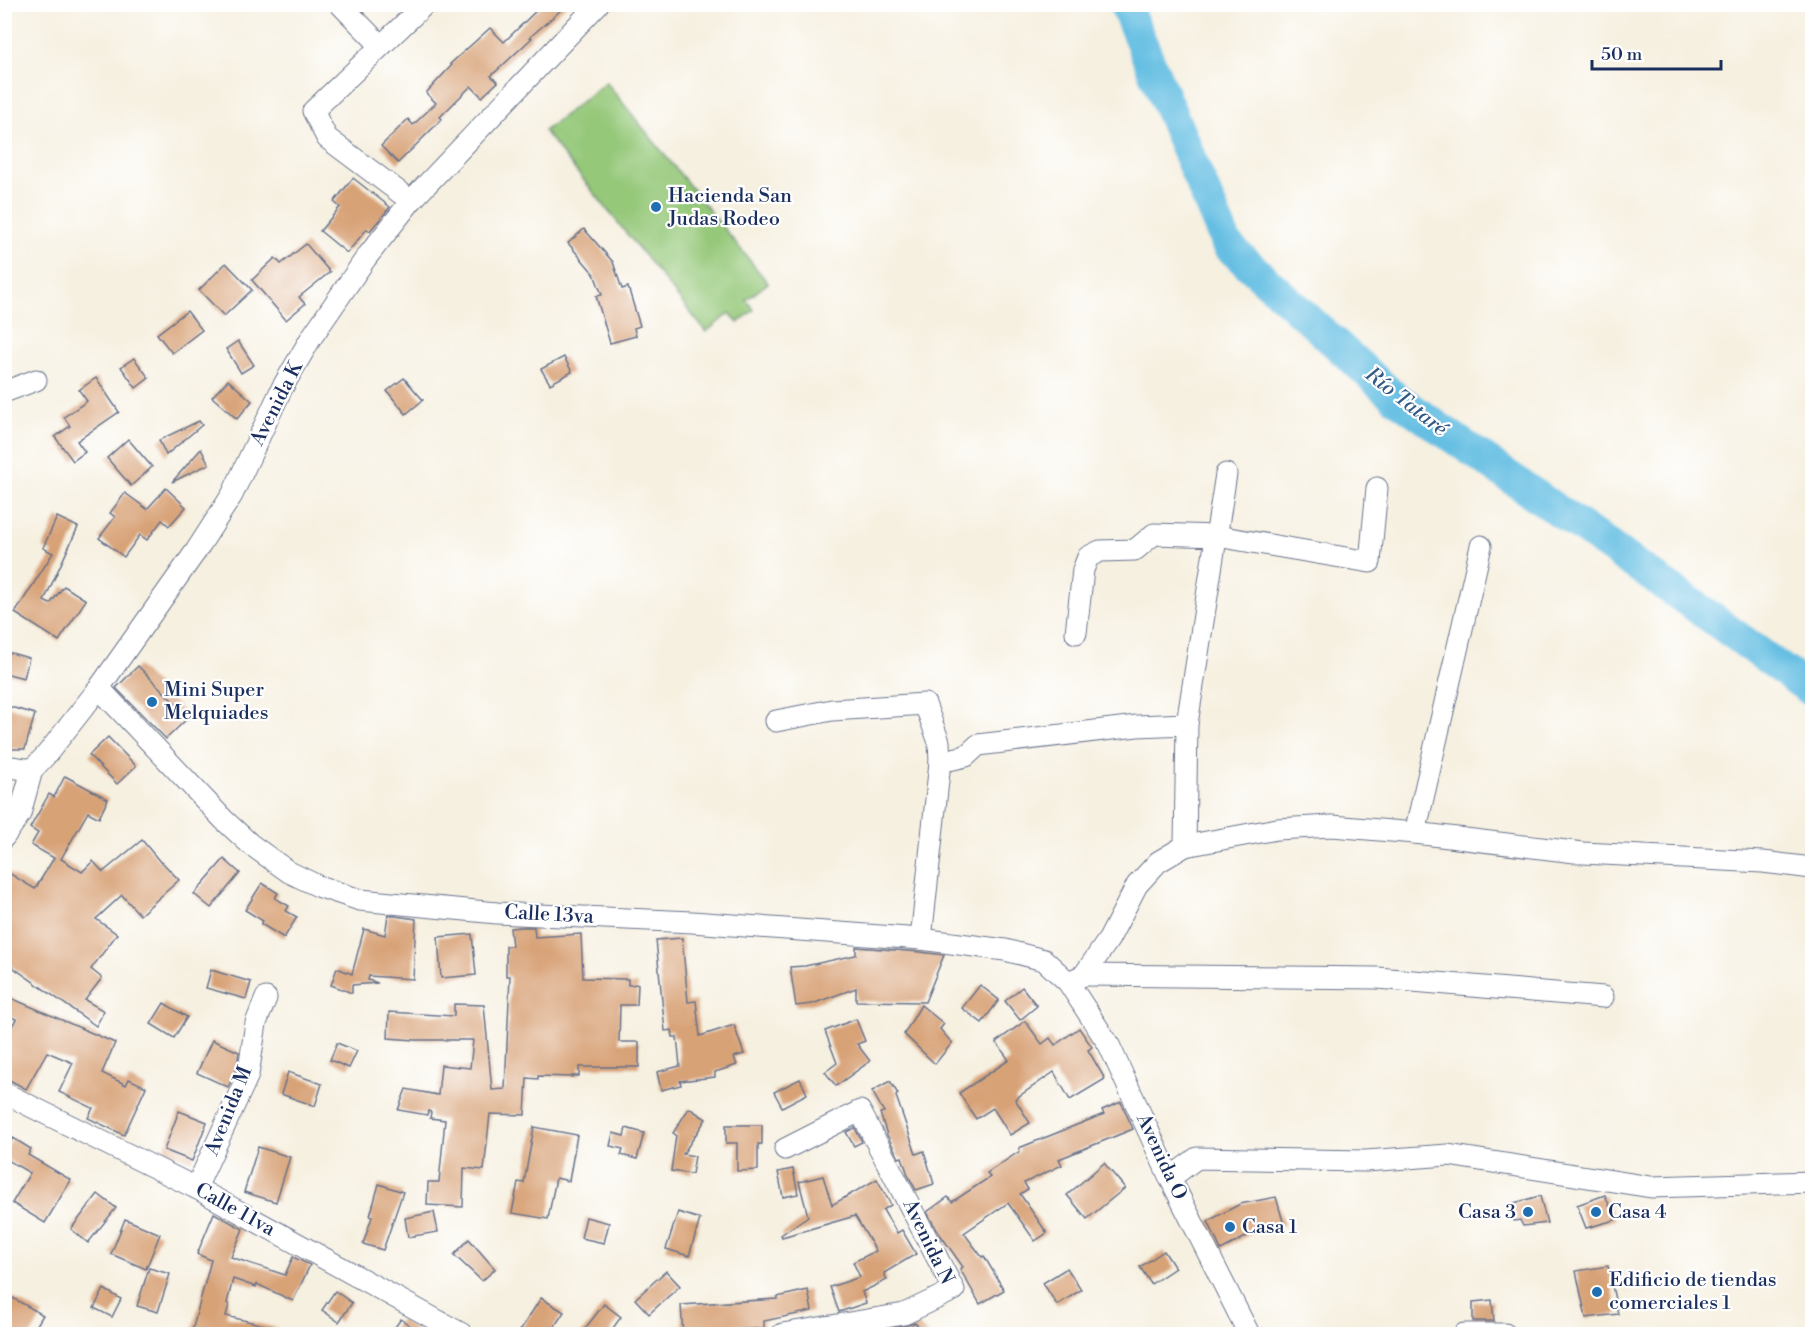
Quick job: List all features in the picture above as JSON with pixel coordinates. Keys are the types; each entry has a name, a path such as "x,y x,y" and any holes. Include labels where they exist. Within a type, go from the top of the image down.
{"street":[{"path":"340,4 381,46"},
{"path":"411,201 327,138 314,111 425,4"},
{"name":"Avenida K","path":"4,837 20,814 32,770 99,688 196,551 232,495 282,388 311,338 366,258 411,201 598,4"},
{"path":"4,392 36,380"},
{"path":"1185,846 1187,724 1226,474"},
{"path":"1076,633 1083,570 1088,557 1100,551 1135,550 1154,534 1217,536 1370,562 1377,488"},
{"path":"1415,833 1481,546"},
{"name":"Calle 13va","path":"99,688 224,820 250,844 289,872 318,886 360,900 497,913 714,923 921,939 1005,951 1044,960 1076,979"},
{"path":"776,722 832,710 925,704 939,742 940,762 921,939"},
{"path":"940,762 966,756 978,746 1137,726 1187,724"},
{"path":"4,766 32,770"},
{"path":"1076,979 1109,939 1137,885 1158,862 1185,846 1288,828 1332,826 1415,833 1582,853 1763,862 1812,868"},
{"path":"1076,979 1377,978 1603,997"},
{"name":"Avenida O","path":"1076,979 1170,1178 1249,1335"},
{"name":"Avenida M","path":"196,1188 248,1075 256,1023 266,998"},
{"name":"Calle 11va","path":"4,1093 196,1188 462,1335"},
{"name":"Avenida N","path":"782,1335 904,1314 954,1290 860,1111 785,1149"},
{"path":"1170,1178 1197,1158 1366,1161 1448,1155 1651,1186 1812,1182"},
{"path":"1464,1335 1505,1335"}],"green space":[{"name":"Hacienda San Judas Rodeo","path":"606,82 768,283 746,300 754,310 738,323 730,313 706,332 544,131"}],"building":[{"path":"543,4 568,4 530,37 532,38 491,76 498,82 482,97 471,86 398,163 381,146 408,119 413,125 436,103 426,93 452,65 450,64 490,28 504,42"},
{"path":"353,178 390,207 347,253 320,231 340,207 334,202"},
{"path":"584,229 613,262 622,289 628,287 640,326 634,328 636,336 610,343 596,296 602,295 594,274 568,243"},
{"path":"306,244 330,272 299,297 305,304 286,320 252,280 275,258 281,264"},
{"path":"226,263 252,290 224,316 199,290"},
{"path":"187,311 202,330 172,353 157,334"},
{"path":"238,341 254,365 241,373 226,349"},
{"path":"564,357 572,372 550,384 541,369"},
{"path":"134,358 149,378 136,388 121,367"},
{"path":"96,378 119,412 77,441 85,452 73,461 55,437 70,426 64,417 87,401 79,390"},
{"path":"404,378 423,400 406,414 387,391"},
{"path":"228,380 252,401 237,419 212,397"},
{"path":"199,421 202,425 166,455 159,440"},
{"path":"128,439 152,467 131,486 107,458"},
{"path":"201,449 209,464 172,482"},
{"path":"166,488 186,507 169,526 162,520 147,540 140,535 124,557 99,538 115,517 110,513 125,493 147,509"},
{"path":"57,517 78,527 44,601 50,604 64,586 86,600 59,641 15,613 53,553 43,548"},
{"path":"4,651 29,658 24,678 4,673"},
{"name":"Mini Super Melquiades","path":"138,666 189,717 166,739 116,688"},
{"path":"4,705 35,714 25,749 4,749"},
{"path":"108,737 136,766 117,784 89,755"},
{"path":"65,776 108,799 99,818 88,812 61,859 82,872 93,861 103,872 142,840 179,880 140,915 122,895 96,919 117,934 91,969 102,978 85,1000 104,1011 96,1026 4,961 4,870 35,889 54,858 31,845 38,833 30,828 49,794 54,797"},
{"path":"224,859 240,873 211,908 194,894"},
{"path":"262,883 278,893 275,898 289,906 286,911 297,917 284,938 261,924 263,921 245,910"},
{"path":"388,915 416,919 413,979 369,976 368,980 378,983 352,985 352,993 331,985 337,968 352,974 364,929 385,935"},
{"path":"534,927 535,937 581,934 583,978 628,979 628,985 638,984 637,1005 620,1005 619,1042 639,1042 639,1067 579,1067 579,1076 527,1078 525,1115 490,1114 484,1170 464,1168 463,1207 427,1205 428,1182 439,1182 445,1120 430,1118 431,1112 428,1111 427,1115 398,1110 406,1089 438,1095 441,1065 470,1068 473,1040 388,1038 389,1012 454,1016 454,1004 484,1005 492,1090 505,1089 510,976 506,976 506,946 512,946 510,928"},
{"path":"472,934 476,975 441,978 438,937"},
{"path":"682,938 688,1002 696,1001 700,1036 734,1025 744,1054 734,1057 737,1065 715,1072 715,1077 680,1081 681,1085 661,1090 657,1072 680,1066 677,1037 673,1037 672,1030 665,1031 656,940"},
{"path":"856,947 944,955 925,1002 856,1001 856,988 812,1004 796,1006 790,967 856,955"},
{"path":"211,970 251,982 246,999 206,988"},
{"path":"980,985 999,1000 982,1023 962,1008"},
{"path":"1022,987 1037,1006 1020,1020 1005,1001"},
{"path":"4,995 115,1043 102,1073 126,1085 129,1079 146,1087 124,1135 88,1118 93,1108 59,1092 73,1063 47,1052 26,1089 4,1077 4,1040 16,1019 4,1014"},
{"path":"164,1003 187,1017 174,1038 151,1024"},
{"path":"921,1005 944,1024 940,1029 952,1043 935,1064 904,1034"},
{"path":"856,1019 865,1041 857,1044 870,1061 836,1086 825,1072 837,1063 825,1031"},
{"path":"1025,1021 1042,1044 1050,1038 1055,1045 1079,1028 1092,1047 1088,1050 1105,1079 1070,1100 1054,1072 1015,1099 1030,1123 1010,1135 993,1108 976,1119 959,1093 1009,1060 996,1042"},
{"path":"212,1040 239,1052 236,1071 228,1087 197,1073"},
{"path":"337,1043 357,1051 349,1068 330,1060"},
{"path":"288,1072 322,1084 315,1106 281,1094"},
{"path":"800,1079 807,1094 782,1107 774,1092"},
{"path":"890,1081 898,1094 896,1096 916,1154 924,1151 934,1184 916,1190 902,1157 899,1158 887,1135 880,1113 884,1112 872,1091"},
{"path":"1121,1102 1133,1129 1059,1159 1062,1165 1024,1183 1028,1189 1020,1194 1047,1233 1035,1241 1008,1203 964,1233 982,1257 984,1256 1004,1290 980,1304 960,1269 963,1267 927,1212 948,1197 952,1202 990,1177 987,1173 1020,1151 1019,1148 1104,1114 1102,1110"},
{"path":"689,1108 706,1119 683,1154 695,1156 692,1174 671,1171 676,1135 673,1133"},
{"path":"179,1111 207,1122 192,1161 164,1150"},
{"path":"726,1125 762,1125 762,1144 758,1144 758,1170 737,1171 737,1143 726,1143"},
{"path":"534,1127 577,1135 569,1181 556,1178 548,1219 512,1213 518,1182 524,1183"},
{"path":"626,1128 644,1133 637,1159 621,1155 623,1149 610,1146 613,1133 624,1136"},
{"path":"855,1128 862,1142 854,1146 846,1132"},
{"path":"13,1138 31,1149 28,1155 71,1180 45,1223 12,1203 30,1173 4,1158 4,1151"},
{"path":"258,1147 290,1157 276,1202 244,1192"},
{"path":"1104,1163 1125,1188 1087,1219 1067,1195"},
{"path":"793,1169 798,1194 783,1197 778,1172"},
{"path":"823,1176 832,1205 877,1179 891,1205 883,1210 897,1233 902,1230 916,1254 884,1273 887,1280 862,1292 866,1303 839,1312 830,1287 860,1277 853,1262 876,1251 855,1216 782,1237 781,1235 808,1216 799,1182"},
{"path":"379,1184 403,1192 383,1250 363,1244"},
{"path":"98,1194 116,1208 88,1243 71,1229"},
{"name":"Casa 4","path":"1605,1195 1615,1220 1586,1228 1577,1205"},
{"name":"Casa 3","path":"1540,1196 1547,1223 1523,1226 1520,1220 1514,1221 1510,1204"},
{"path":"1276,1197 1284,1225 1253,1233 1221,1250 1208,1221 1240,1204"},
{"path":"434,1212 438,1232 408,1237 405,1218"},
{"path":"678,1212 700,1219 689,1256 666,1249"},
{"path":"214,1213 243,1229 231,1257 285,1275 293,1257 310,1265 293,1301 257,1284 256,1287 233,1279 226,1316 281,1329 280,1335 191,1335 211,1260 197,1254"},
{"path":"586,1217 609,1223 604,1243 581,1238"},
{"path":"125,1219 160,1234 146,1269 111,1254"},
{"path":"469,1239 495,1269 482,1281 454,1255"},
{"path":"1164,1251 1175,1268 1151,1284 1140,1267"},
{"name":"Edificio de tiendas comerciales 1","path":"1608,1266 1618,1314 1586,1318 1576,1271"},
{"path":"149,1268 170,1274 158,1312 137,1306"},
{"path":"1067,1268 1081,1290 1057,1305 1043,1283"},
{"path":"666,1271 680,1286 649,1314 635,1299"},
{"path":"104,1289 121,1299 112,1317 94,1308"},
{"path":"808,1290 812,1311 764,1321 764,1328 712,1332 712,1335 683,1335 681,1305 777,1299 777,1297"},
{"path":"335,1291 352,1303 339,1322 322,1310"},
{"path":"4,1293 43,1315 31,1335 4,1335"},
{"path":"541,1298 564,1312 549,1335 517,1335"},
{"path":"1492,1300 1494,1321 1473,1321 1473,1302"},
{"path":"604,1304 621,1317 608,1335 580,1335"},
{"path":"401,1319 422,1335 389,1335"},
{"path":"915,1323 929,1335 890,1335 895,1328"}],"waterway":[{"name":"Río Tataré","path":"1125,4 1227,245 1392,395 1702,611 1812,691"}],"place":[{"name":"Hacienda San Judas Rodeo","path":"656,207"},
{"name":"Mini Super Melquiades","path":"152,702"},
{"name":"Casa 3","path":"1528,1212"},
{"name":"Casa 4","path":"1596,1212"},
{"name":"Casa 1","path":"1230,1227"},
{"name":"Edificio de tiendas comerciales 1","path":"1597,1292"}]}
